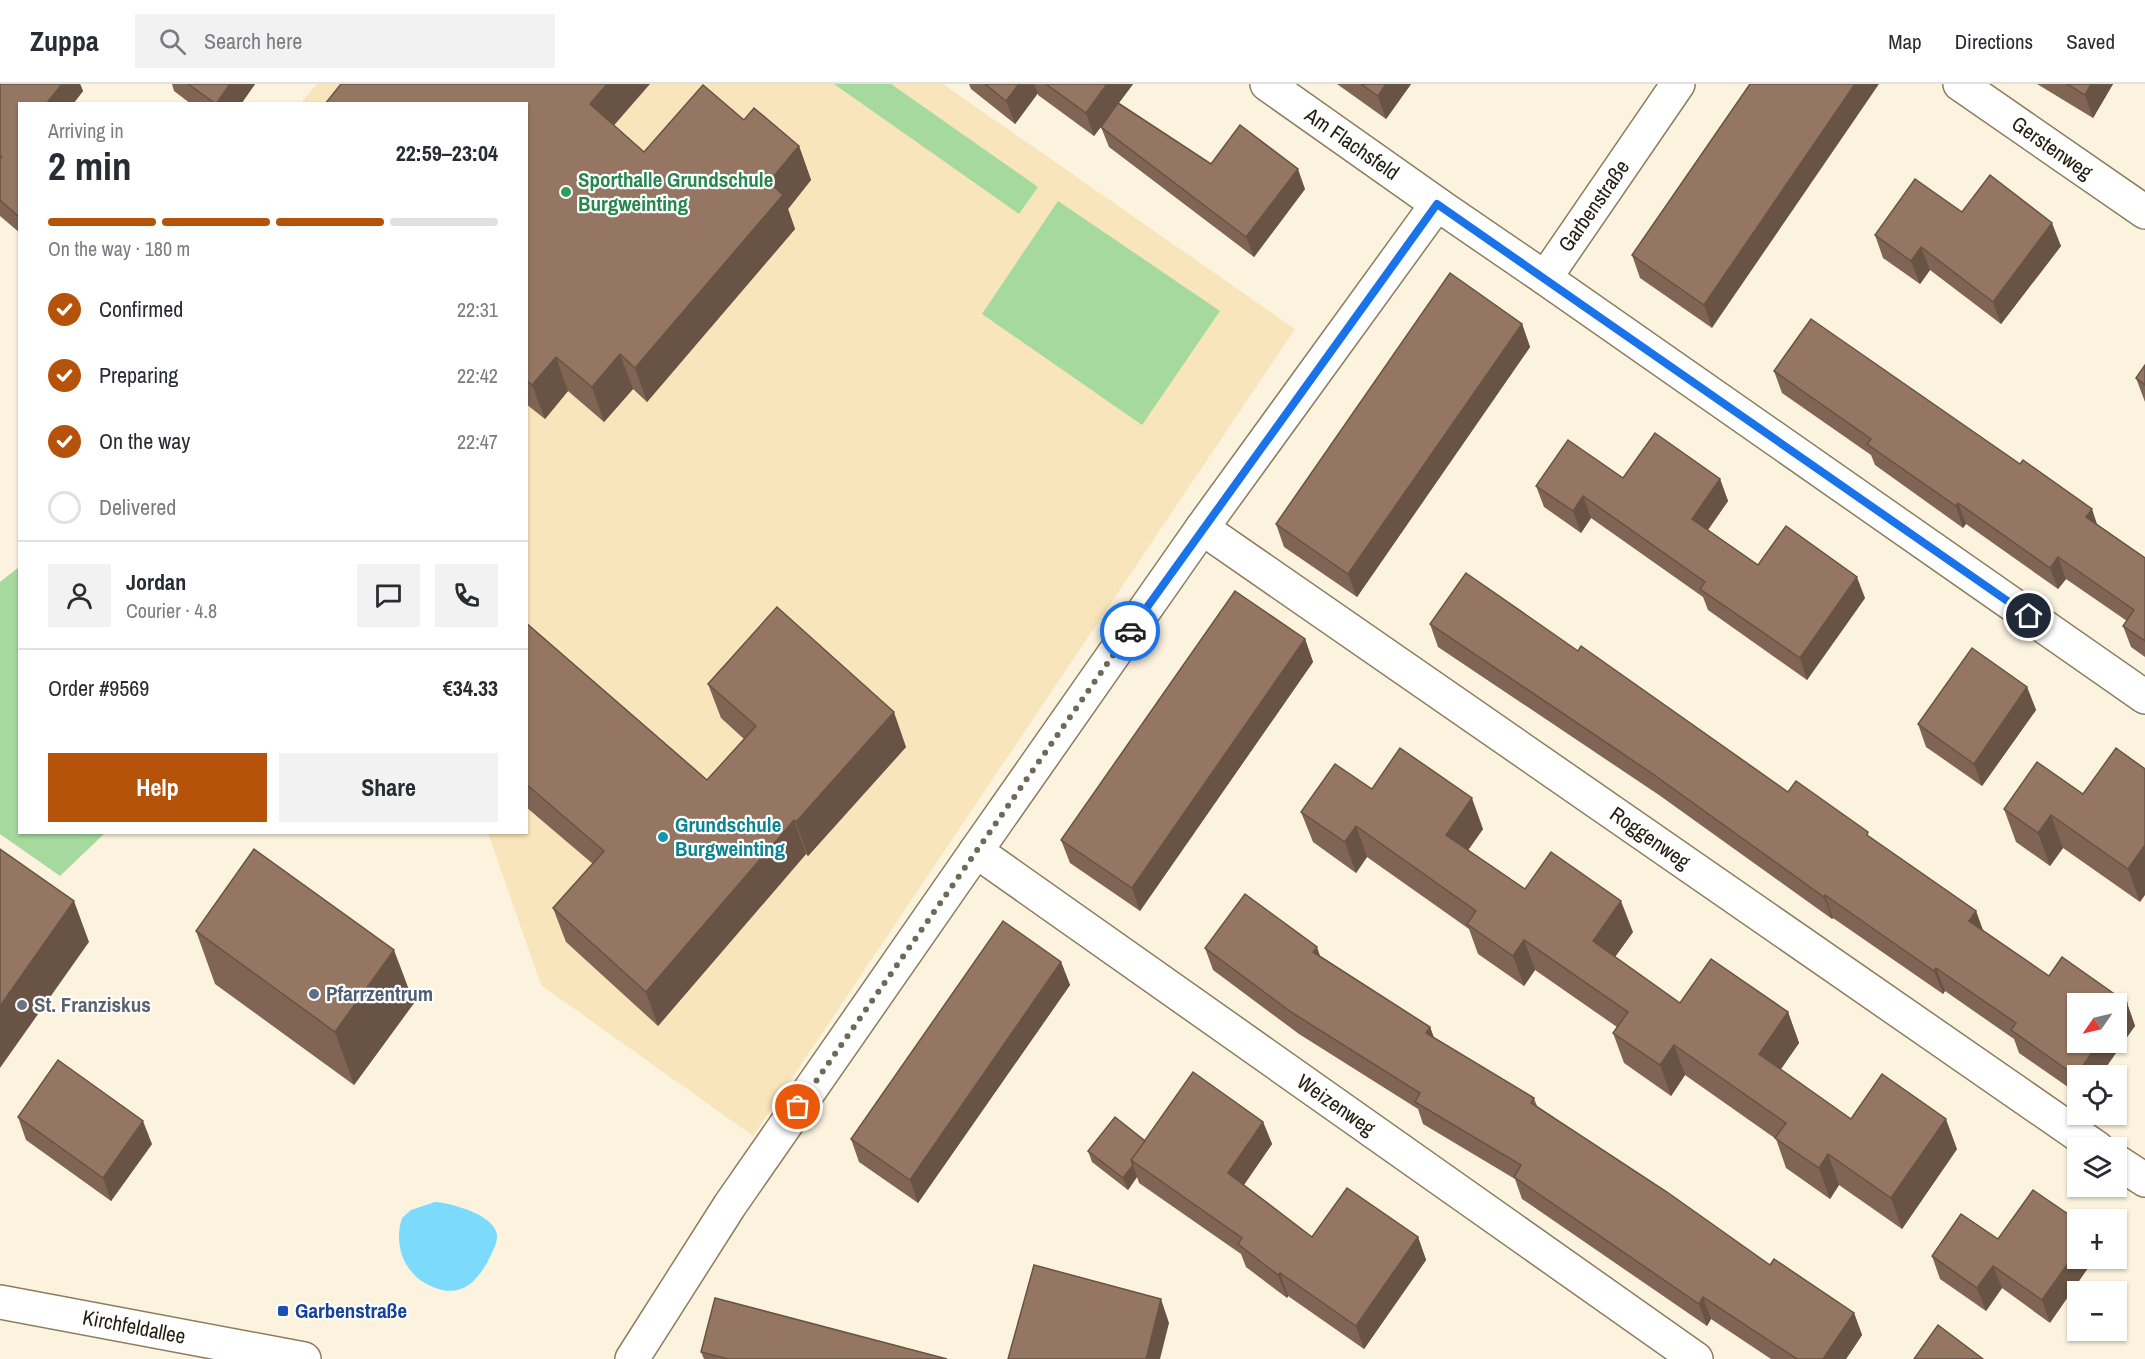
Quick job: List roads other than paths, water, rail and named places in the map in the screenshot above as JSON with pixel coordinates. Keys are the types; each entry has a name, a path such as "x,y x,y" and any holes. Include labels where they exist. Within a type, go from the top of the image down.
{"street":[{"name":"Am Flachsfeld","path":"1267,84 1437,204"},
{"name":"Garbenstraße","path":"1545,278 1678,84"},
{"name":"Gerstenweg","path":"1960,84 2145,212"},
{"path":"632,1359 730,1205 976,851 1202,528 1437,204 2145,698"},
{"name":"Roggenweg","path":"1202,528 2081,1137"},
{"name":"Weizenweg","path":"976,851 1696,1359"},
{"path":"2127,1168 2145,1180"},
{"name":"Kirchfeldallee","path":"0,1302 304,1359"}],"water":[{"path":"435,1202 460,1207 478,1215 486,1219 496,1231 496,1242 482,1271 462,1289 444,1290 424,1282 411,1271 401,1253 399,1232 402,1218 411,1210"}],"place":[{"name":"Sporthalle Grundschule Burgweinting","path":"566,192"},
{"name":"Grundschule Burgweinting","path":"663,837"},
{"name":"Pfarrzentrum","path":"314,994"},
{"name":"St. Franziskus","path":"22,1005"},
{"name":"Garbenstraße","path":"283,1311"}]}
